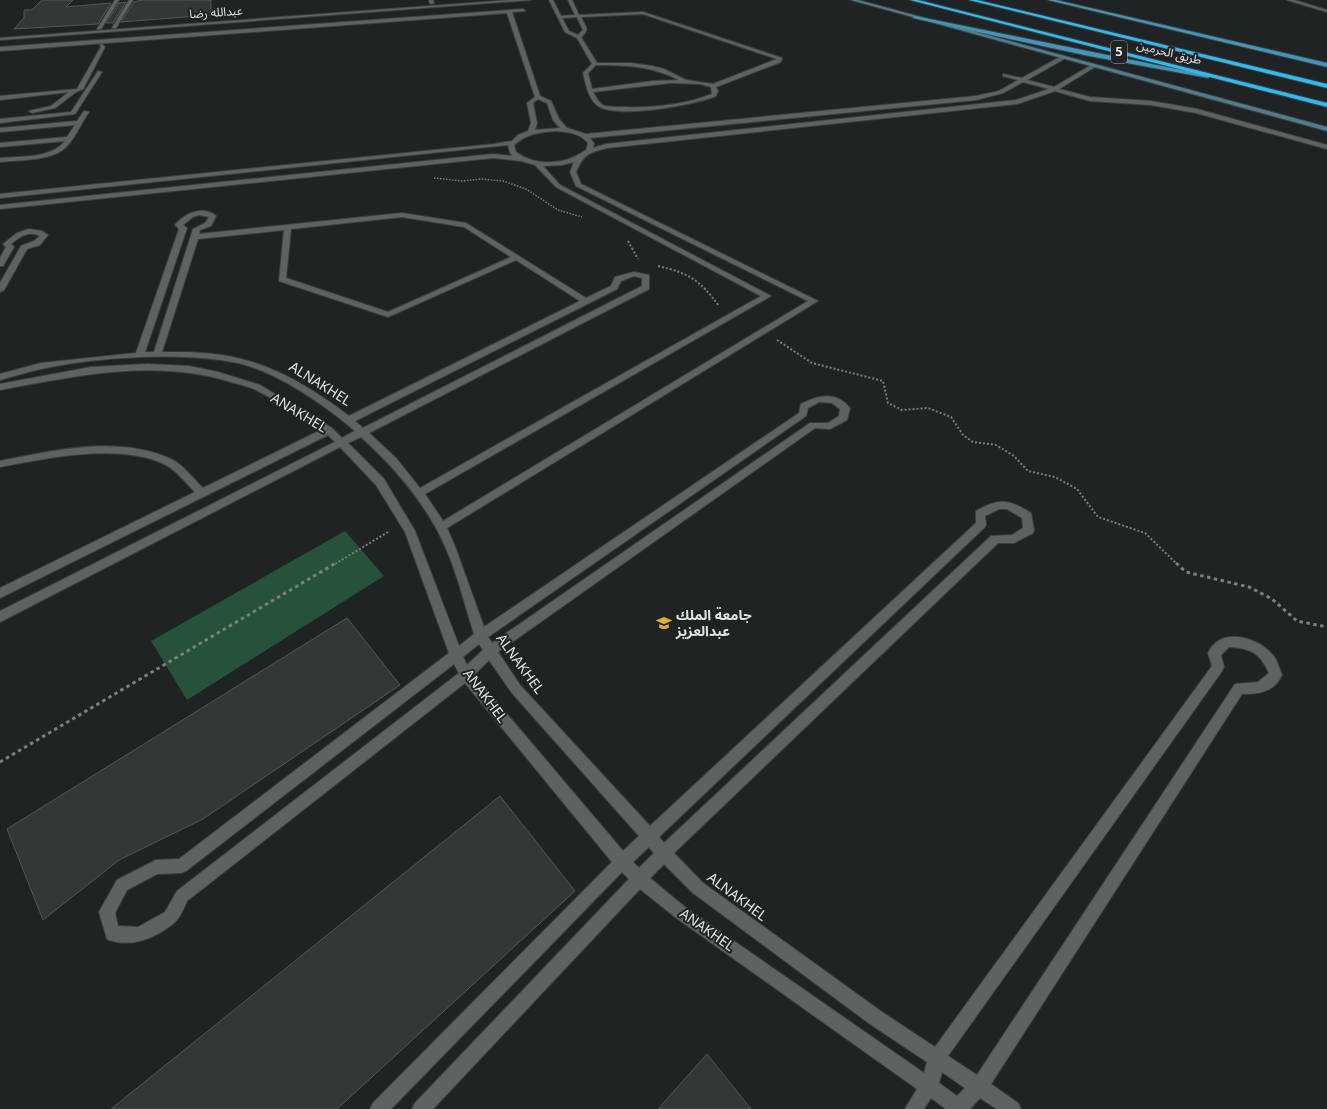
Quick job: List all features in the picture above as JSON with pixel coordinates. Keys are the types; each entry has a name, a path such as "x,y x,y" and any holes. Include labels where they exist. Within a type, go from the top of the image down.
{"highway":[{"name":"طريق الحرمين","path":"912,0 1327,104"},
{"name":"طريق الحرمين","path":"971,0 1327,86"}],"main road":[{"path":"853,0 1327,129"},
{"path":"1050,0 1327,65"},
{"path":"915,17 1089,54 1221,78"}],"street":[{"path":"99,28 117,0"},
{"path":"114,27 131,0"},
{"name":"عبدالله رضا","path":"0,35 431,2 476,0"},
{"name":"عبدالله رضا","path":"0,40 529,0"},
{"path":"1289,0 1327,11"},
{"path":"0,49 523,10"},
{"path":"509,11 538,97 549,102 556,120 565,130"},
{"path":"0,196 494,146 514,142 531,132 548,130 565,130 585,136 610,135 976,98 1001,92 1062,58"},
{"path":"0,207 493,156 522,159 537,163 564,162 579,158 589,150 606,146 1017,102 1055,89 1093,66"},
{"path":"1005,75 1090,99 1151,103 1197,111 1327,147"},
{"path":"531,132 534,123 530,103 538,97"},
{"path":"585,136 591,143 589,150"},
{"path":"514,142 511,149 513,153 522,159"},
{"path":"441,526 814,302 578,185 573,172 579,158"},
{"path":"419,493 766,296 558,186 537,163"},
{"path":"140,355 184,228 179,225 184,218 195,213 207,212 213,216 208,224 197,229 157,355"},
{"path":"194,237 402,215 466,225 585,301"},
{"path":"288,227 282,279 388,315 516,257"},
{"path":"0,263 10,247 7,244 14,236 27,231 39,231 44,235 37,243 24,248 0,290"},
{"path":"0,617 646,287 646,277 634,274 618,279 614,287 348,420"},
{"name":"ALNAKHEL","path":"0,377 41,366 84,360 140,355 193,355 240,361 280,376 326,403 348,420 393,460 419,493 441,526 451,549 481,636 490,651 516,689 648,837 698,888 876,1018 1012,1109"},
{"name":"ANAKHEL","path":"0,387 91,370 147,367 189,369 215,374 257,387 329,430 380,482 410,531 456,654 466,675 622,862 680,912 929,1086 958,1108"},
{"path":"818,399 834,400 844,408 844,418 830,426 813,426 490,651 466,675 182,896 170,917 139,936 112,934 107,912 122,885 156,867 181,866 481,636 803,414 804,406 818,399"},
{"path":"0,593 329,430"},
{"path":"0,464 37,456 91,450 138,453 169,463 202,493"},
{"path":"379,1109 622,862 981,524 980,514 994,505 1012,506 1026,516 1029,530 1014,539 995,539 664,853 421,1109"},
{"path":"914,1109 929,1086 937,1058 1218,667 1214,653 1227,642 1249,643 1268,657 1276,675 1261,688 1239,688 979,1087 958,1108"}],"lane":[{"path":"551,0 567,32 579,37 595,64"},
{"path":"570,0 585,32 579,37"},
{"path":"560,17 643,13 780,58 779,61 713,86 685,81 591,91"},
{"path":"29,111 44,110 81,88 103,47 102,45"},
{"path":"685,81 669,72 642,65 595,64 585,73 591,91 598,105 604,107 649,108 706,99 714,95 715,91 713,86"},
{"path":"0,121 69,115 76,112 100,72"},
{"path":"0,98 74,91"},
{"path":"38,117 44,110"},
{"path":"0,160 46,155 63,147 86,112"},
{"path":"0,130 78,123"},
{"path":"66,131 74,130"},
{"path":"0,145 68,139"}],"path":[{"path":"0,762 388,532"}],"green space":[{"path":"345,531 384,576 187,700 151,641"}],"building":[{"path":"42,0 73,0 66,7 111,3 98,24 14,29 24,18 24,10 32,10"},
{"path":"141,0 211,0 211,15 121,22 134,2"},
{"path":"126,2 113,23 106,23 119,3"},
{"path":"347,618 400,685 203,819 119,860 43,920 7,829"},
{"path":"500,796 575,891 337,1109 111,1109"},
{"path":"707,1054 751,1109 658,1109"}],"place":[{"name":"جامعة الملك عبدالعزيز","path":"664,623"}]}
